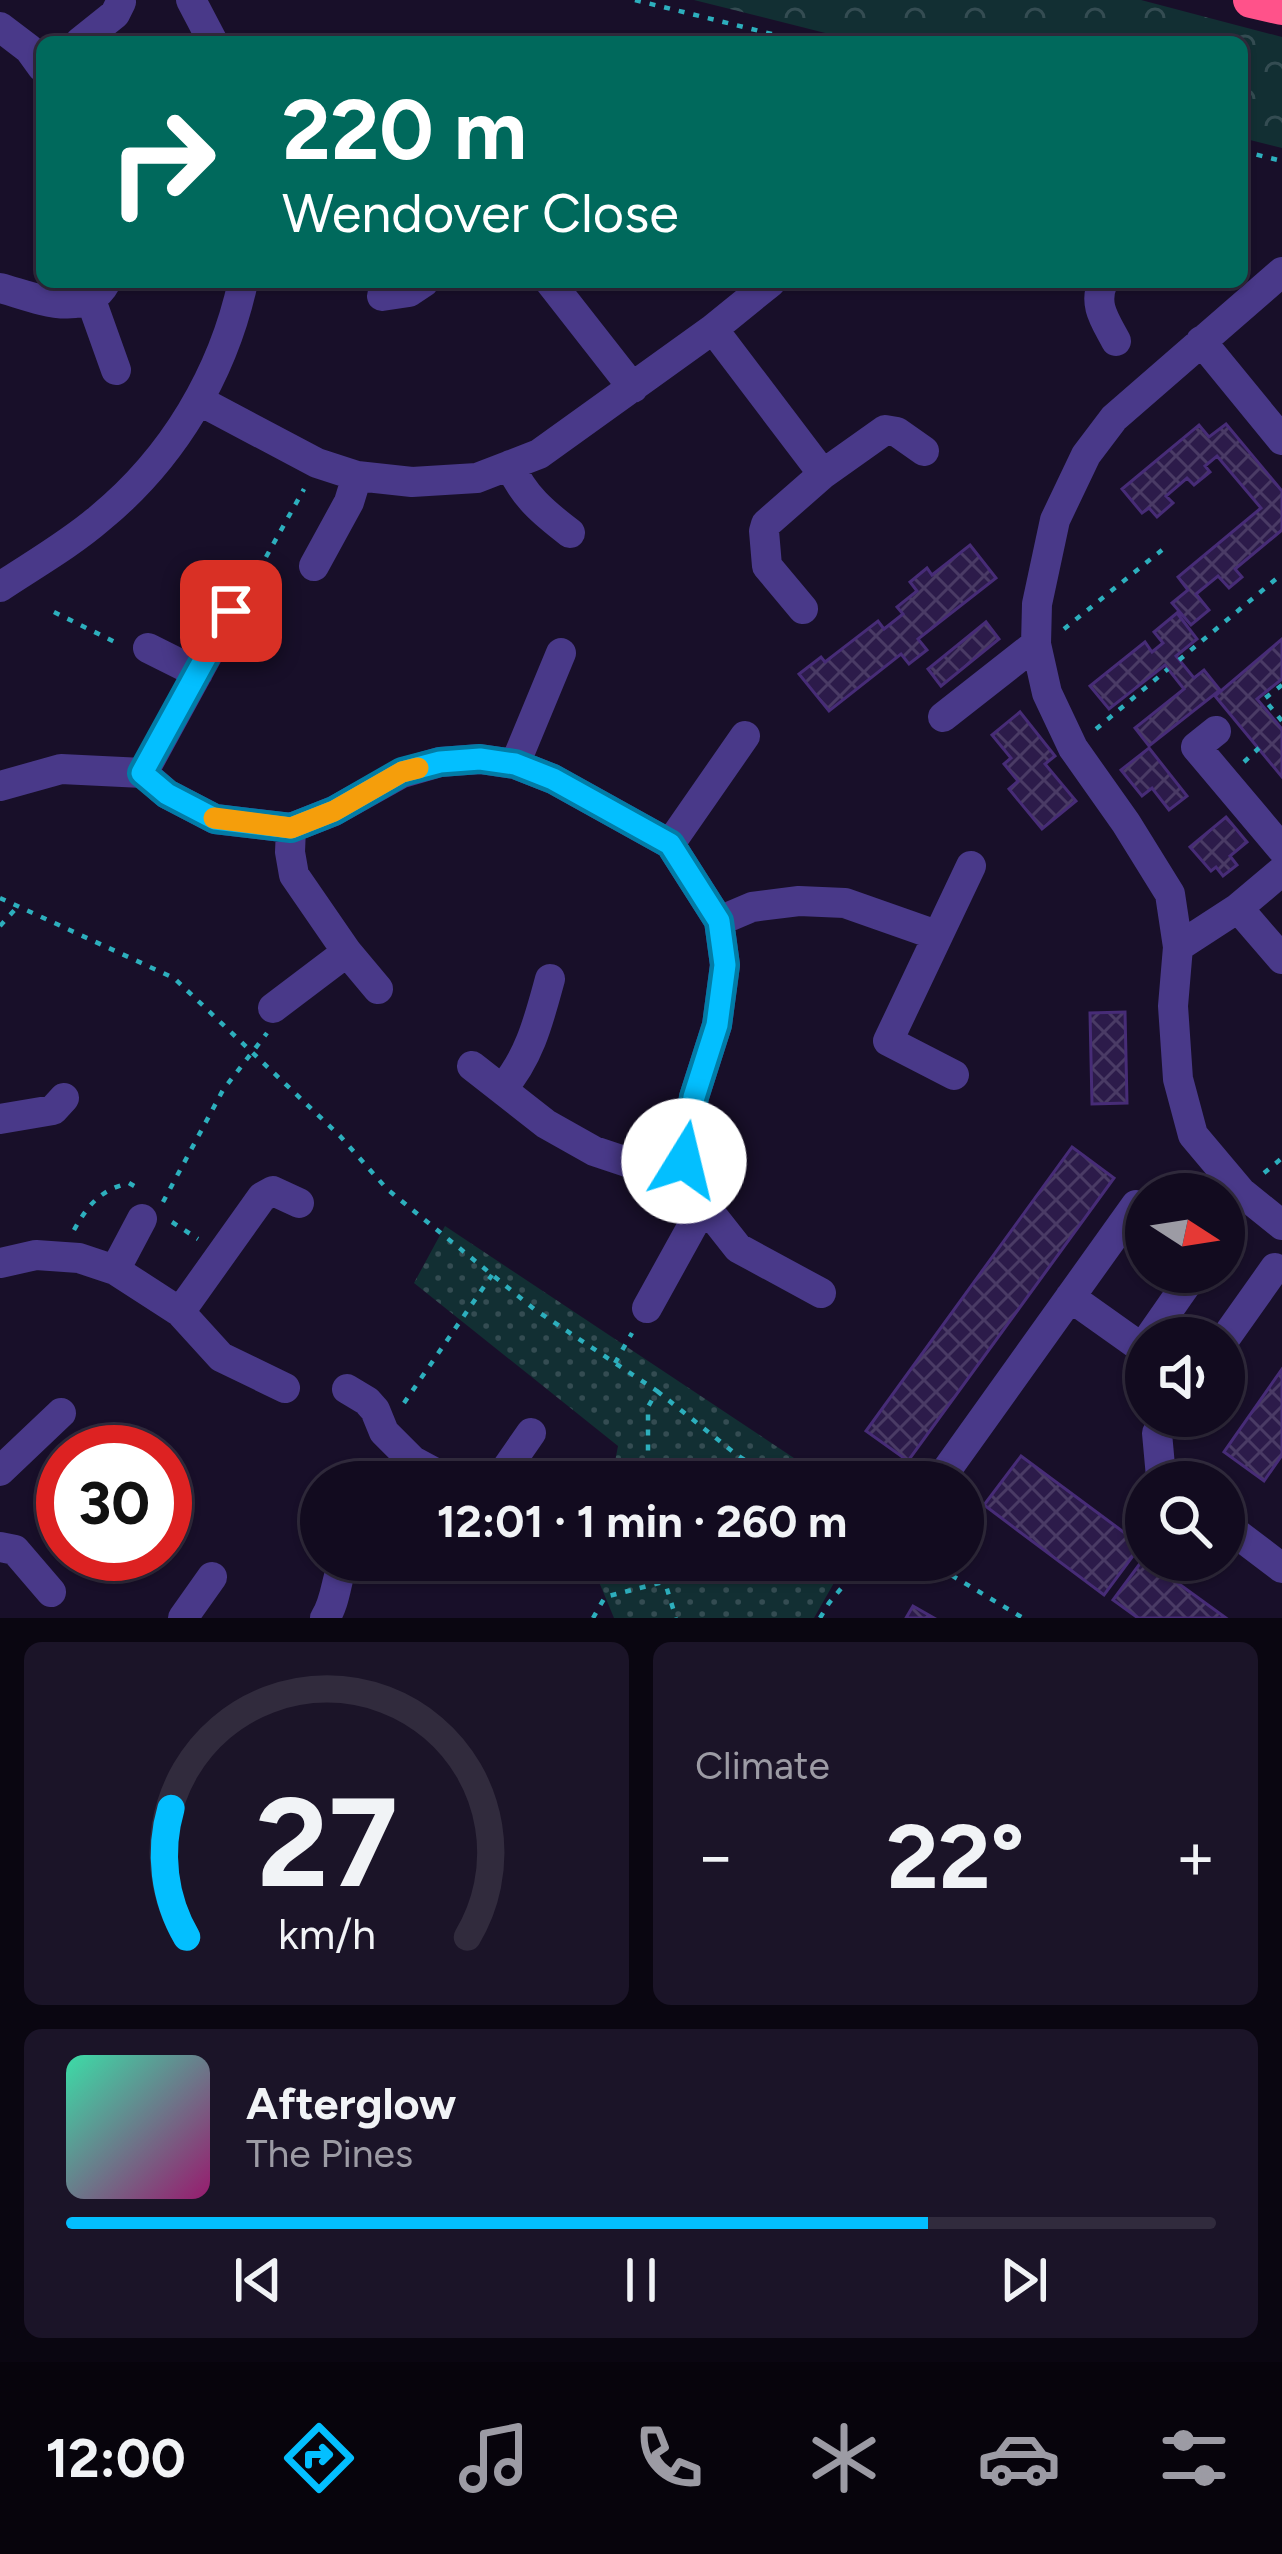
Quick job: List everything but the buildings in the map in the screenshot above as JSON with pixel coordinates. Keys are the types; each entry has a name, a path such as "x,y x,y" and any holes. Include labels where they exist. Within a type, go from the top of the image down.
{"highway":[{"path":"1251,0 1282,8"}],"street":[{"path":"191,0 209,36"},
{"path":"88,36 115,14 121,2"},
{"path":"0,27 36,59"},
{"path":"1282,272 1114,418 1086,455 1055,520 1037,604 1036,648 1047,692 1073,748 1170,894 1178,947 1173,1006 1178,1079 1193,1135 1241,1192 1282,1226"},
{"path":"0,288 68,305 80,304 99,291 116,370"},
{"path":"0,587 100,518 152,466 200,401 235,321 242,288"},
{"path":"382,296 415,288"},
{"path":"555,288 633,388"},
{"path":"200,401 317,463 357,476 412,482 477,478 539,454 764,288"},
{"path":"1100,288 1099,309 1116,341"},
{"path":"713,329 823,474"},
{"path":"1201,341 1282,440"},
{"path":"802,609 766,566 764,531 770,518 885,430 897,432 924,451"},
{"path":"510,465 519,487 571,532"},
{"path":"314,566 349,502 357,476"},
{"path":"142,773 248,581"},
{"path":"148,648 197,673"},
{"path":"944,717 1036,648"},
{"path":"515,764 561,653"},
{"path":"1216,731 1196,747 1282,850"},
{"path":"670,844 745,736"},
{"path":"0,786 61,769 142,773 167,794 215,819 291,828 334,811 402,772 440,762 480,759 515,764 553,779 670,844 719,921 725,965 717,1025 694,1097 684,1161 708,1210 738,1248 821,1293"},
{"path":"291,828 295,875 378,989"},
{"path":"954,1076 888,1040 971,866"},
{"path":"1178,947 1238,908 1282,871"},
{"path":"719,921 752,907 799,901 845,903 936,935"},
{"path":"1238,908 1282,959"},
{"path":"273,1007 347,952"},
{"path":"502,1089 531,1046 550,979"},
{"path":"472,1066 546,1124 594,1151 642,1167 684,1161"},
{"path":"0,1119 53,1110 64,1098"},
{"path":"181,1312 262,1197 273,1191 299,1203"},
{"path":"115,1270 153,1210"},
{"path":"647,1308 694,1223 708,1210"},
{"path":"953,1461 1125,1220"},
{"path":"0,1262 36,1255 79,1258 115,1270 181,1312 221,1357 285,1388"},
{"path":"1240,1317 1275,1268"},
{"path":"1070,1297 1125,1332"},
{"path":"347,1389 375,1410 399,1461"},
{"path":"0,1471 62,1413"},
{"path":"512,1461 531,1433"},
{"path":"1245,1540 1282,1568"},
{"path":"0,1547 15,1550 51,1592"},
{"path":"336,1615 338,1581"}],"path":[{"path":"635,0 780,36"},
{"path":"1248,152 1282,161"},
{"path":"248,581 257,573 317,463"},
{"path":"1036,648 1162,550"},
{"path":"1179,660 1282,574"},
{"path":"54,612 119,644 148,648"},
{"path":"1073,748 1168,669"},
{"path":"1282,685 1264,700 1282,721"},
{"path":"0,898 174,978 340,1136 387,1189 534,1309 657,1391 747,1461"},
{"path":"0,926 19,905"},
{"path":"153,1210 223,1090 273,1027 273,1007"},
{"path":"384,1432 492,1275"},
{"path":"615,1363 647,1308"},
{"path":"648,1461 648,1407 657,1391"},
{"path":"820,1618 847,1581"},
{"path":"961,1581 1023,1618"},
{"path":"593,1618 605,1597 663,1582 676,1618"}],"green space":[{"path":"694,0 1141,0 1282,37 1282,148 1248,140 1248,36 837,36"},
{"path":"445,1226 798,1461 615,1461 618,1446 414,1283"},
{"path":"599,1581 835,1581 814,1618 614,1618"}],"slow traffic":[{"path":"214,818 291,828 418,768"}],"route":[{"path":"231,611 142,773 167,794 215,819 291,828 334,811 402,772 440,762 480,759 515,764 553,779 670,844 719,921 725,965 717,1025 694,1097 684,1161"}]}
